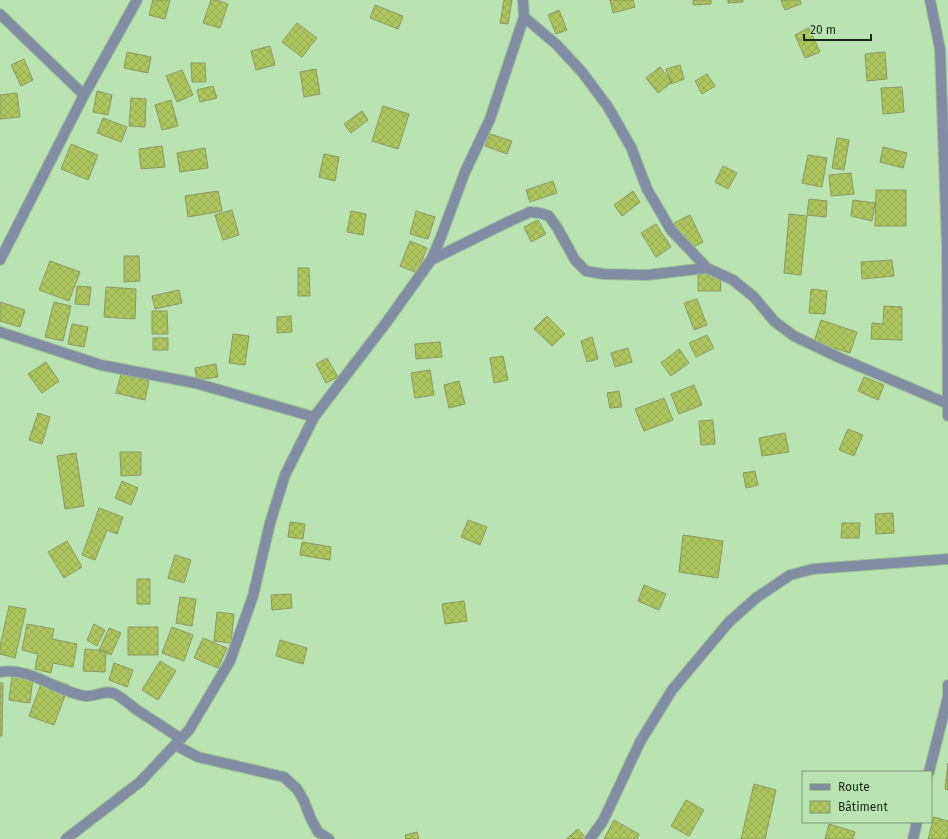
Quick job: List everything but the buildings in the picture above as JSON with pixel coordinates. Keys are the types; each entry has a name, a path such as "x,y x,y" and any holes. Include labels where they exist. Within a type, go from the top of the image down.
{"street":[{"path":"0,260 84,95 137,0"},
{"path":"66,839 140,782 178,742 189,730 230,661 253,596 270,523 285,475 314,417 381,330 431,260 465,172 490,119 524,17 523,0"},
{"path":"930,0 940,49 947,245 948,416"},
{"path":"0,14 84,95"},
{"path":"524,17 556,44 582,72 608,107 631,147 647,189 671,230 708,268 733,280 754,298 774,321 794,336 840,358 948,404"},
{"path":"431,260 530,212 549,216 575,260 586,271 603,274 647,275 708,268"},
{"path":"0,332 102,365 195,383 314,417"},
{"path":"590,839 603,821 640,742 672,690 729,622 756,598 790,575 813,569 948,559"},
{"path":"0,672 11,670 24,672 53,685 85,696 92,696 102,692 114,693 198,757 284,777 297,789 318,832 329,839"},
{"path":"929,771 948,697 948,685"},
{"path":"913,839 917,823"}]}
